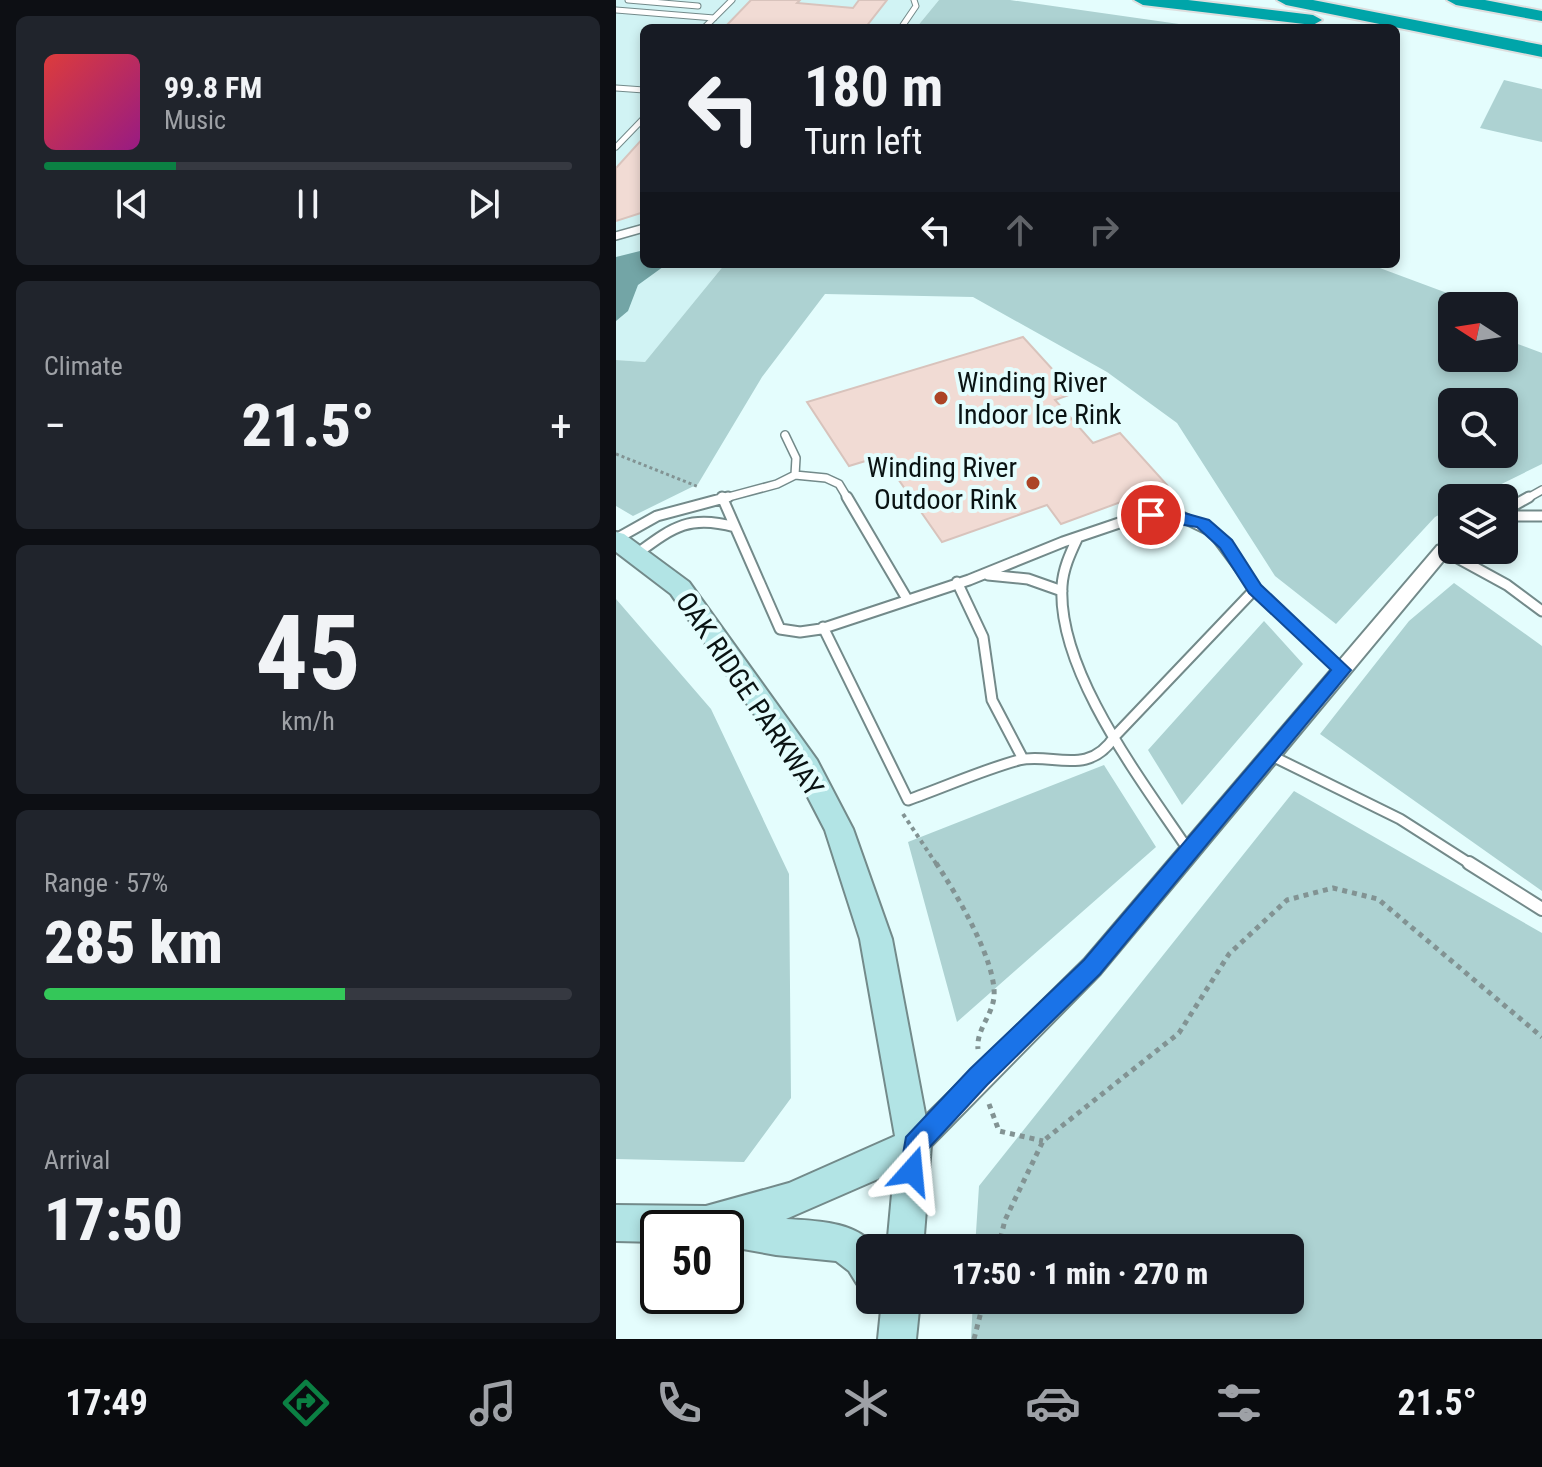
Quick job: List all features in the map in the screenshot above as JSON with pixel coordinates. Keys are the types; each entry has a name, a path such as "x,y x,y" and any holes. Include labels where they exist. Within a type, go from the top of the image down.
{"highway":[{"path":"1143,0 1340,24"},
{"path":"1286,0 1542,53"},
{"path":"1376,0 1542,30"},
{"path":"1456,0 1542,16"},
{"path":"1400,32 1542,53"}],"street":[{"name":"OAK RIDGE PARKWAY","path":"622,545 680,588 807,768 839,829 876,939 914,1145 906,1234"},
{"path":"744,1218 914,1145 1092,967 1438,559"},
{"path":"616,1223 640,1224"},
{"path":"744,1231 778,1237 820,1238 840,1242 856,1253"}],"lane":[{"path":"628,0 698,6"},
{"path":"687,16 704,0"},
{"path":"708,24 732,0"},
{"path":"904,24 916,6 914,0"},
{"path":"616,10 714,18"},
{"path":"616,88 640,90"},
{"path":"616,147 640,122"},
{"path":"616,236 640,229"},
{"path":"785,435 796,458 795,475"},
{"path":"622,545 657,516 777,484 795,475 826,478 839,484 907,599"},
{"path":"1518,505 1542,490"},
{"path":"722,497 780,629 801,633 823,627 985,575 1103,527 1151,515 1203,524 1226,544 1255,589 1342,670"},
{"path":"1518,514 1542,516"},
{"path":"622,545 688,521 709,518 735,527"},
{"path":"1077,539 1066,564 1062,591 1071,646 1100,711 1189,851"},
{"path":"1474,564 1542,611"},
{"path":"985,575 1028,579 1062,591"},
{"path":"957,582 983,637 992,700 1023,759"},
{"path":"823,627 908,800 1023,759 1067,763 1106,750 1115,736 1255,589"},
{"path":"1270,755 1400,819 1542,909"}],"path":[{"path":"616,454 722,497"},
{"path":"899,808 956,892 995,980 993,1003 977,1039 979,1077 999,1131 1043,1141"},
{"path":"1002,1234 1005,1220 1043,1141 1179,1033 1229,954 1287,900 1333,888 1378,899 1542,1037"},
{"path":"974,1339 980,1314"}],"shaded area":[{"path":"616,0 939,0 919,24 640,24 640,268 722,268 645,362 616,360"},
{"path":"939,0 1010,0 1179,24 919,24"},
{"path":"1504,80 1542,89 1542,142 1480,128"},
{"path":"640,251 640,268 661,268 638,285 628,311 616,321 616,257"},
{"path":"722,268 1380,268 1444,292 1438,292 1438,372 1518,372 1518,344 1542,353 1542,464 1501,484 1438,484 1438,515 1336,624 1275,576 1177,423 1107,372 973,297 825,294 762,377 698,484 633,516 616,506 616,360 645,362"},
{"path":"1454,583 1542,646 1542,891 1320,734 1409,621"},
{"path":"616,599 711,709 789,874 791,1098 744,1162 616,1159"},
{"path":"1264,621 1303,664 1182,805 1148,750"},
{"path":"1104,765 1156,847 957,1022 908,842"},
{"path":"1294,791 1542,933 1542,1339 971,1339 972,1314 1304,1314 1304,1234 976,1234 979,1186"}],"building":[{"path":"751,0 800,0 797,3 853,8 859,0 887,0 868,24 728,24"},
{"path":"640,141 640,213 616,221 616,168"},
{"path":"1023,337 1074,393 1055,400 1093,443 1120,433 1167,485 1061,524 1047,505 942,542 882,456 849,466 807,402"}],"place":[{"name":"Winding River Indoor Ice Rink","path":"941,398"},
{"name":"Winding River Outdoor Rink","path":"1033,483"}],"route":[{"path":"912,1171 914,1145 1092,967 1342,670 1255,589 1226,544 1203,524 1177,516 1151,515"}]}
